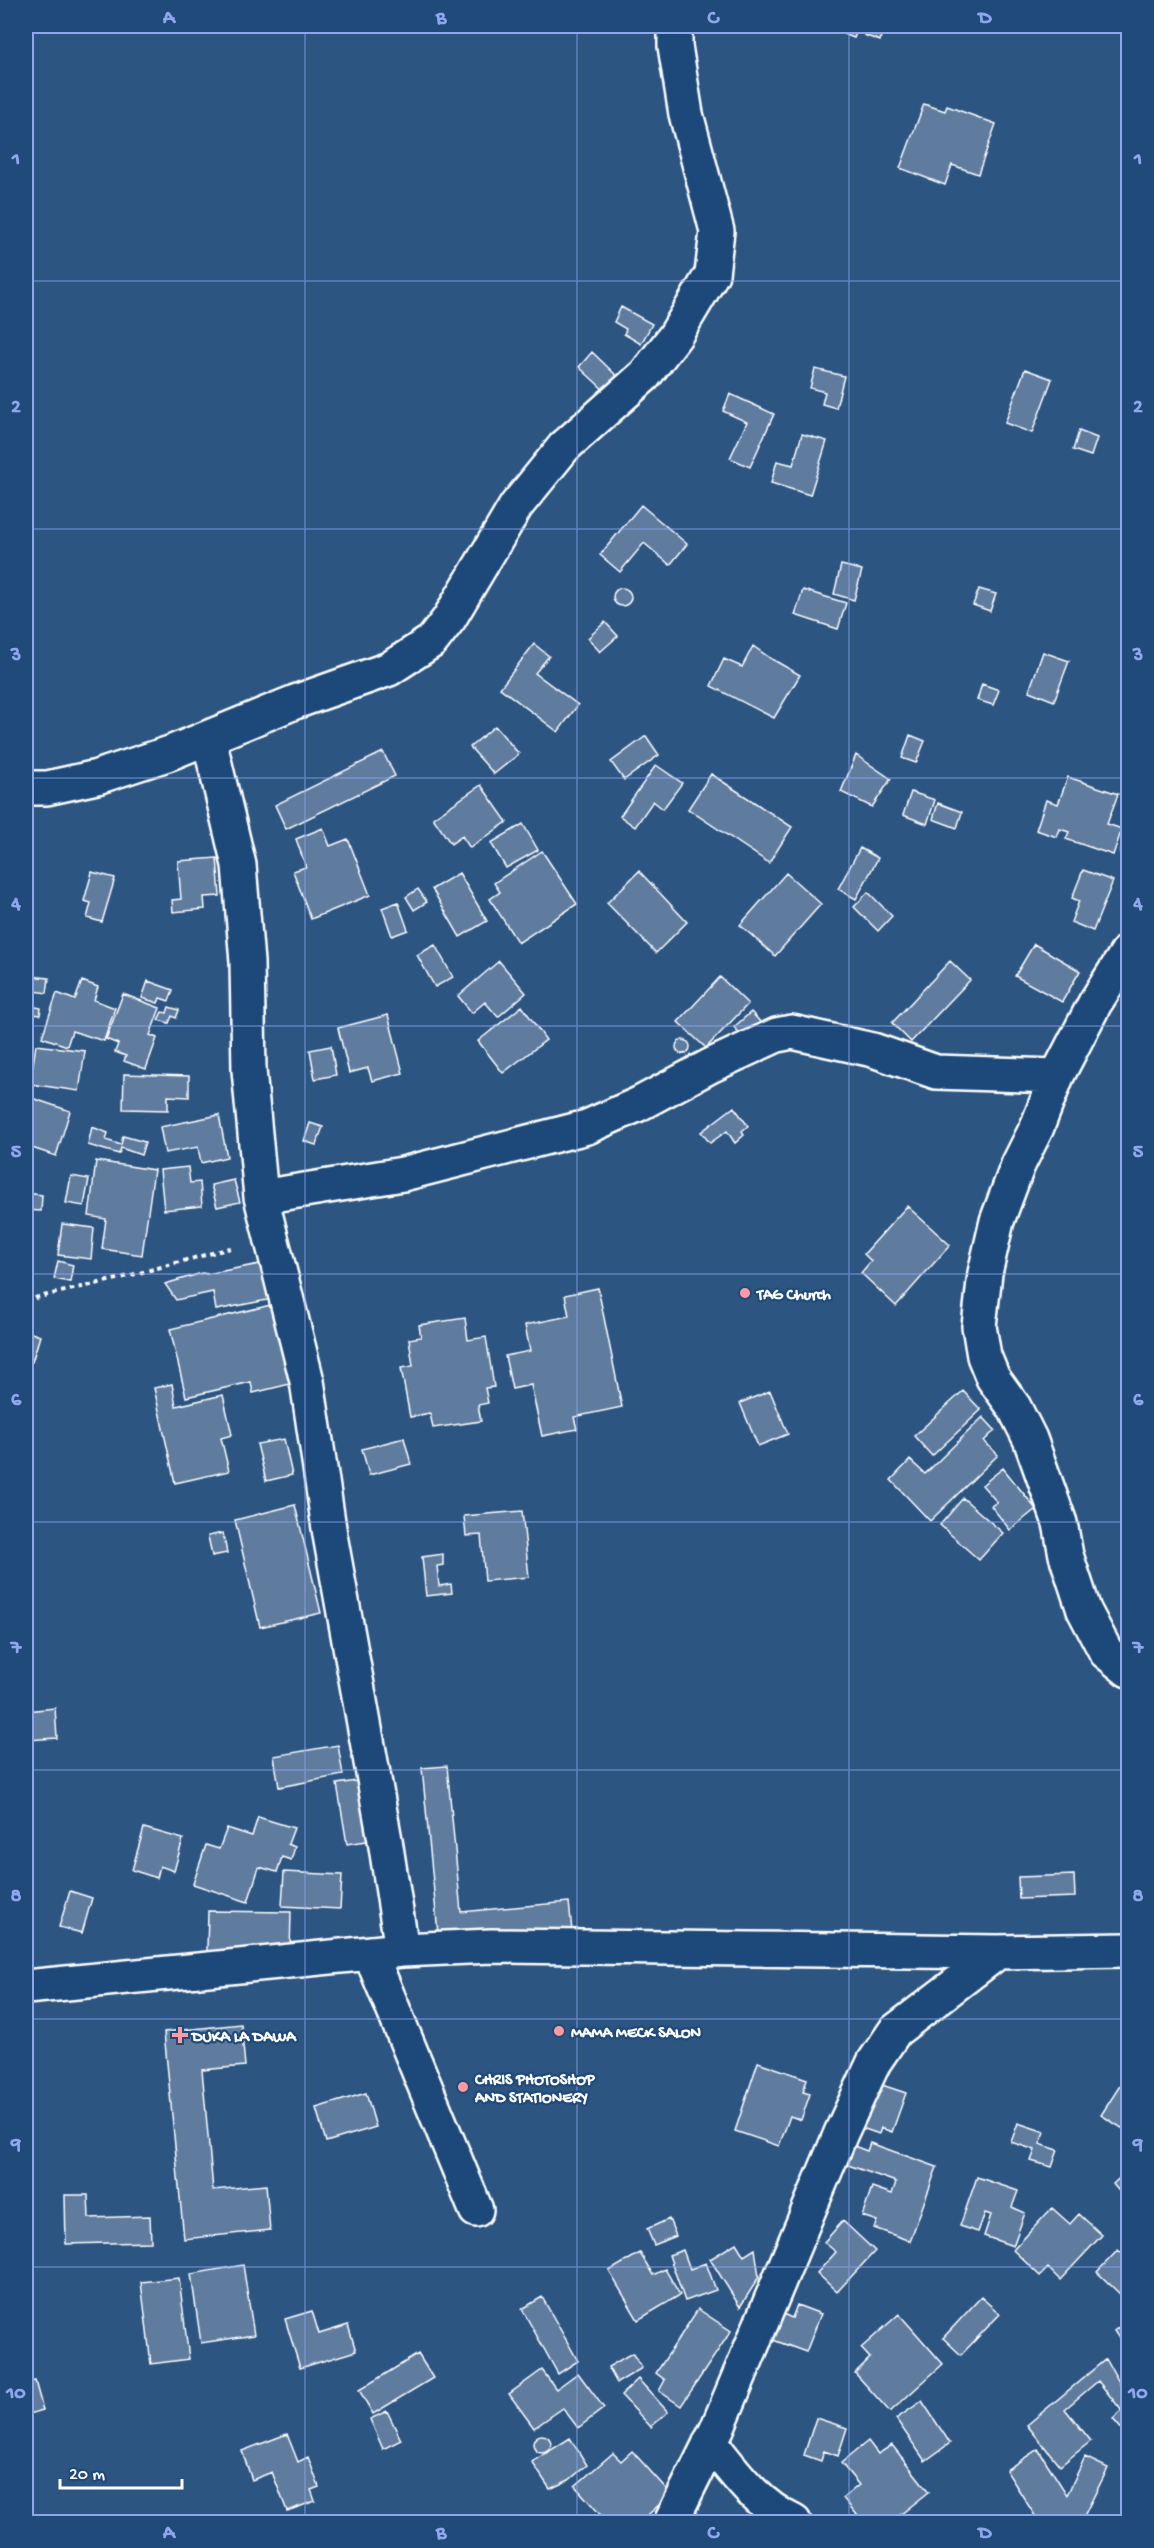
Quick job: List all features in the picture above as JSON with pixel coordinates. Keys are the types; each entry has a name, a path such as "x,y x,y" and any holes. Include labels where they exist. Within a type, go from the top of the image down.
{"street":[{"path":"26,788 47,788 98,777 209,739 295,702 389,669 432,641 449,619 516,506 564,447 645,375 675,336 712,274 717,231 686,114 675,46 675,26"},
{"path":"209,739 239,865 247,962 249,1070 264,1212 307,1382 330,1535 385,1840 402,1950"},
{"path":"1128,951 1095,1003 1058,1076 1018,1165 997,1221 985,1273 979,1326 984,1356 993,1378 1014,1407 1030,1439 1060,1523 1066,1555 1084,1610 1106,1652 1128,1670"},
{"path":"264,1212 587,1127 639,1104 710,1066 777,1035 792,1032 873,1050 936,1072 1058,1076"},
{"path":"26,1987 402,1950 491,1946 998,1952 1128,1950"},
{"path":"671,2523 710,2442 841,2133 883,2047 895,2031 908,2020 998,1952"},
{"path":"370,1953 476,2210"},
{"path":"710,2442 758,2499 775,2513 794,2523"}],"path":[{"path":"26,1300 121,1278 234,1247 264,1212"}],"building":[{"path":"843,26 859,26 854,38 841,33"},
{"path":"867,26 882,31 880,41 864,35"},
{"path":"924,104 945,111 947,106 996,124 978,174 952,165 945,185 900,168"},
{"path":"621,307 652,324 641,344 624,334 626,329 614,322"},
{"path":"592,352 619,378 606,392 579,367"},
{"path":"815,369 844,376 836,408 822,404 825,392 810,388"},
{"path":"1025,369 1052,379 1032,433 1005,423"},
{"path":"730,394 774,414 750,467 730,458 747,422 723,411"},
{"path":"1079,431 1097,438 1091,456 1073,450"},
{"path":"802,434 827,441 810,495 771,483 777,461 793,465"},
{"path":"641,505 687,544 670,565 644,543 620,572 600,555"},
{"path":"841,565 862,570 854,600 834,594"},
{"path":"618,588 626,588 631,593 629,604 618,606 613,601 613,593"},
{"path":"979,589 996,594 990,611 973,605"},
{"path":"803,590 846,603 838,629 795,615"},
{"path":"605,622 618,636 600,652 588,638"},
{"path":"534,644 549,656 535,673 578,705 558,732 500,688"},
{"path":"753,646 800,675 774,718 711,686 724,659 742,667"},
{"path":"1043,652 1069,661 1054,701 1029,691"},
{"path":"982,684 999,690 993,705 977,700"},
{"path":"495,726 519,754 494,774 470,747"},
{"path":"910,735 925,741 916,763 902,758"},
{"path":"646,736 659,755 624,780 611,762"},
{"path":"383,752 395,776 286,829 275,805"},
{"path":"856,755 891,779 872,807 841,792"},
{"path":"656,765 682,783 663,809 653,801 635,827 620,816"},
{"path":"711,774 792,827 769,863 688,809"},
{"path":"1068,777 1118,794 1107,824 1122,829 1113,855 1066,839 1069,832 1060,829 1057,837 1036,830 1046,800 1058,804"},
{"path":"481,785 507,822 470,848 462,836 451,844 433,818"},
{"path":"911,792 935,800 927,824 903,815"},
{"path":"938,803 962,812 957,828 933,819"},
{"path":"523,824 538,850 506,868 491,843"},
{"path":"323,828 330,846 348,839 370,895 311,919 293,871 306,867 296,839"},
{"path":"1128,833 1128,857 1120,853"},
{"path":"860,848 878,858 856,899 838,889"},
{"path":"542,851 577,904 518,943 490,899 500,892 494,883"},
{"path":"217,858 220,896 204,897 205,909 173,912 172,900 181,899 178,861"},
{"path":"1083,870 1113,881 1093,931 1071,922 1079,901 1072,898"},
{"path":"639,871 687,922 656,953 607,903"},
{"path":"92,872 115,878 102,922 87,918 91,903 84,901"},
{"path":"459,873 487,921 460,937 432,889"},
{"path":"786,873 821,904 775,956 740,925"},
{"path":"418,889 427,902 414,910 406,897"},
{"path":"868,892 892,916 878,931 854,907"},
{"path":"398,902 408,930 392,936 382,908"},
{"path":"1034,944 1080,971 1062,1002 1015,976"},
{"path":"435,945 453,977 435,987 417,955"},
{"path":"499,961 526,993 498,1017 485,1002 472,1013 458,996"},
{"path":"950,961 970,980 911,1042 892,1023"},
{"path":"29,976 49,978 47,993 28,990"},
{"path":"720,977 748,1004 706,1048 678,1022"},
{"path":"82,981 98,987 94,1000 115,1008 104,1041 72,1031 67,1046 42,1037 57,993 75,1000"},
{"path":"148,981 173,990 169,1001 160,998 158,1003 142,998"},
{"path":"123,994 160,1008 150,1035 157,1038 146,1069 124,1061 126,1056 115,1052 118,1044 106,1039"},
{"path":"26,1005 41,1008 40,1015 26,1013"},
{"path":"522,1006 546,1040 503,1073 478,1041"},
{"path":"169,1007 179,1010 176,1018 172,1016 169,1023 158,1020 162,1012 167,1013"},
{"path":"751,1012 764,1026 747,1041 734,1027"},
{"path":"388,1015 403,1073 372,1081 368,1068 349,1073 338,1028"},
{"path":"683,1040 688,1042 690,1047 688,1052 683,1054 678,1052 676,1047 678,1042"},
{"path":"36,1045 85,1051 79,1091 30,1084"},
{"path":"331,1046 336,1075 315,1079 310,1050"},
{"path":"124,1074 189,1076 189,1097 168,1096 168,1110 123,1109"},
{"path":"1128,1092 1128,1106 1123,1103"},
{"path":"26,1096 70,1111 56,1156 26,1146 29,1129 26,1128"},
{"path":"734,1107 748,1126 742,1131 744,1135 735,1143 727,1131 710,1143 701,1132"},
{"path":"219,1115 227,1157 201,1163 198,1147 165,1153 160,1127"},
{"path":"310,1123 323,1127 316,1145 304,1141"},
{"path":"92,1127 108,1133 106,1140 121,1145 123,1136 145,1142 141,1155 121,1148 119,1154 88,1145"},
{"path":"96,1161 154,1170 142,1255 102,1249 106,1219 89,1216"},
{"path":"188,1167 190,1183 200,1182 202,1206 164,1210 160,1170"},
{"path":"71,1176 89,1179 84,1206 66,1203"},
{"path":"234,1180 240,1202 217,1207 211,1185"},
{"path":"26,1193 42,1195 41,1211 26,1210"},
{"path":"907,1206 950,1245 896,1306 861,1273 871,1261 864,1254"},
{"path":"62,1224 94,1228 91,1259 58,1255"},
{"path":"58,1261 73,1265 70,1282 54,1279"},
{"path":"265,1263 272,1299 216,1310 213,1292 176,1300 165,1284 202,1273"},
{"path":"598,1288 622,1407 574,1417 577,1429 542,1436 531,1385 512,1389 505,1356 530,1351 525,1325 569,1316 565,1295"},
{"path":"275,1304 294,1383 253,1393 251,1382 186,1397 170,1329"},
{"path":"465,1318 468,1340 486,1337 494,1387 485,1388 488,1403 478,1405 481,1421 433,1428 430,1413 410,1417 401,1368 413,1366 409,1339 421,1337 419,1325"},
{"path":"26,1331 40,1336 32,1362 26,1360"},
{"path":"172,1384 176,1406 223,1395 232,1435 221,1438 229,1471 175,1483 154,1388"},
{"path":"770,1391 788,1434 758,1446 740,1403"},
{"path":"963,1391 981,1410 932,1456 914,1436"},
{"path":"983,1417 995,1430 984,1441 998,1455 930,1521 891,1480 910,1460 925,1474"},
{"path":"404,1438 411,1464 369,1475 362,1449"},
{"path":"284,1439 292,1475 266,1481 257,1444"},
{"path":"1003,1468 1036,1509 1010,1530 991,1506 997,1502 982,1485"},
{"path":"963,1498 1003,1533 979,1560 940,1525"},
{"path":"295,1505 321,1613 260,1627 235,1520"},
{"path":"522,1511 529,1577 485,1581 481,1535 466,1536 464,1516"},
{"path":"223,1533 227,1553 212,1556 208,1536"},
{"path":"443,1554 443,1565 437,1566 439,1586 451,1584 452,1593 426,1596 422,1557"},
{"path":"55,1708 57,1738 26,1740 26,1711"},
{"path":"338,1745 343,1775 279,1787 274,1756"},
{"path":"447,1766 461,1912 569,1902 572,1931 439,1944 422,1768"},
{"path":"363,1780 373,1840 347,1844 337,1784"},
{"path":"258,1817 294,1828 288,1844 295,1847 291,1860 282,1857 277,1872 259,1867 248,1902 193,1884 206,1845 219,1849 227,1828 252,1836"},
{"path":"144,1828 183,1839 174,1871 160,1866 157,1878 132,1870"},
{"path":"284,1872 342,1875 340,1909 282,1906"},
{"path":"1074,1875 1075,1897 1019,1899 1018,1877"},
{"path":"70,1891 92,1898 82,1933 59,1927"},
{"path":"208,1911 291,1912 290,1952 207,1951"},
{"path":"241,2024 245,2066 202,2070 213,2190 266,2185 270,2230 184,2239 164,2032"},
{"path":"758,2062 807,2079 803,2092 810,2094 801,2120 790,2116 779,2146 735,2131"},
{"path":"873,2082 906,2093 892,2132 881,2128 879,2134 859,2127"},
{"path":"1121,2084 1128,2089 1128,2132 1101,2115"},
{"path":"366,2093 376,2127 326,2142 316,2108"},
{"path":"1018,2123 1045,2132 1040,2144 1058,2150 1052,2167 1031,2161 1035,2150 1011,2142"},
{"path":"870,2143 937,2167 910,2241 874,2228 877,2221 862,2216 872,2187 892,2194 896,2182 848,2165 854,2146 867,2151"},
{"path":"1128,2170 1128,2202 1113,2184"},
{"path":"977,2177 1018,2191 1012,2207 1025,2213 1013,2246 984,2236 991,2215 985,2213 978,2232 960,2226"},
{"path":"65,2195 88,2195 89,2218 150,2216 151,2242 66,2244"},
{"path":"1052,2208 1070,2224 1079,2214 1102,2235 1060,2280 1048,2268 1040,2276 1013,2250"},
{"path":"669,2219 676,2236 654,2245 647,2229"},
{"path":"843,2221 875,2251 837,2292 817,2273 836,2252 824,2242"},
{"path":"736,2243 744,2256 755,2249 759,2277 740,2307 710,2259"},
{"path":"683,2250 690,2269 706,2263 716,2290 685,2301 669,2255"},
{"path":"1118,2250 1128,2259 1128,2293 1124,2298 1097,2272"},
{"path":"640,2253 653,2275 665,2269 680,2295 638,2320 609,2271"},
{"path":"243,2265 254,2335 201,2343 191,2274"},
{"path":"179,2278 189,2359 151,2364 141,2282"},
{"path":"542,2297 578,2361 558,2374 522,2309"},
{"path":"981,2297 1000,2314 961,2355 943,2338"},
{"path":"797,2305 821,2314 806,2352 773,2340 783,2314 792,2318"},
{"path":"698,2309 731,2331 681,2406 659,2391 665,2380 656,2373"},
{"path":"312,2311 319,2334 348,2325 356,2351 300,2368 285,2319"},
{"path":"899,2314 943,2364 890,2412 855,2373 870,2358 861,2348"},
{"path":"1128,2320 1128,2352 1114,2331"},
{"path":"632,2353 642,2368 617,2383 608,2367"},
{"path":"418,2354 433,2378 373,2414 359,2390"},
{"path":"1106,2359 1128,2398 1128,2437 1113,2419 1122,2411 1098,2381 1065,2409 1091,2441 1060,2466 1027,2425"},
{"path":"542,2370 556,2389 578,2373 604,2408 578,2428 563,2408 534,2428 509,2394"},
{"path":"638,2379 668,2412 651,2427 621,2395"},
{"path":"35,2381 43,2410 26,2415 26,2383"},
{"path":"922,2401 950,2443 925,2461 896,2419"},
{"path":"387,2411 401,2440 383,2449 370,2419"},
{"path":"816,2418 847,2428 838,2456 824,2451 821,2461 804,2455"},
{"path":"287,2434 298,2462 308,2457 319,2487 311,2490 315,2501 287,2511 272,2472 252,2480 242,2451"},
{"path":"542,2435 548,2438 551,2444 548,2450 542,2453 536,2450 533,2444 536,2438"},
{"path":"570,2438 587,2465 569,2480 550,2489 532,2462"},
{"path":"868,2441 878,2454 892,2445 929,2492 891,2522 863,2522 843,2498 859,2485 841,2463"},
{"path":"1038,2449 1067,2495 1085,2457 1108,2468 1081,2522 1039,2522 1006,2470"},
{"path":"632,2451 671,2494 640,2522 607,2522 575,2486 613,2453 621,2461"}],"place":[{"name":"TAG Church","path":"745,1293"},
{"name":"MAMA MECK SALON","path":"559,2031"},
{"name":"DUKA LA DAWA","path":"180,2035"},
{"name":"CHRIS PHOTOSHOP AND STATIONERY","path":"463,2087"}]}
